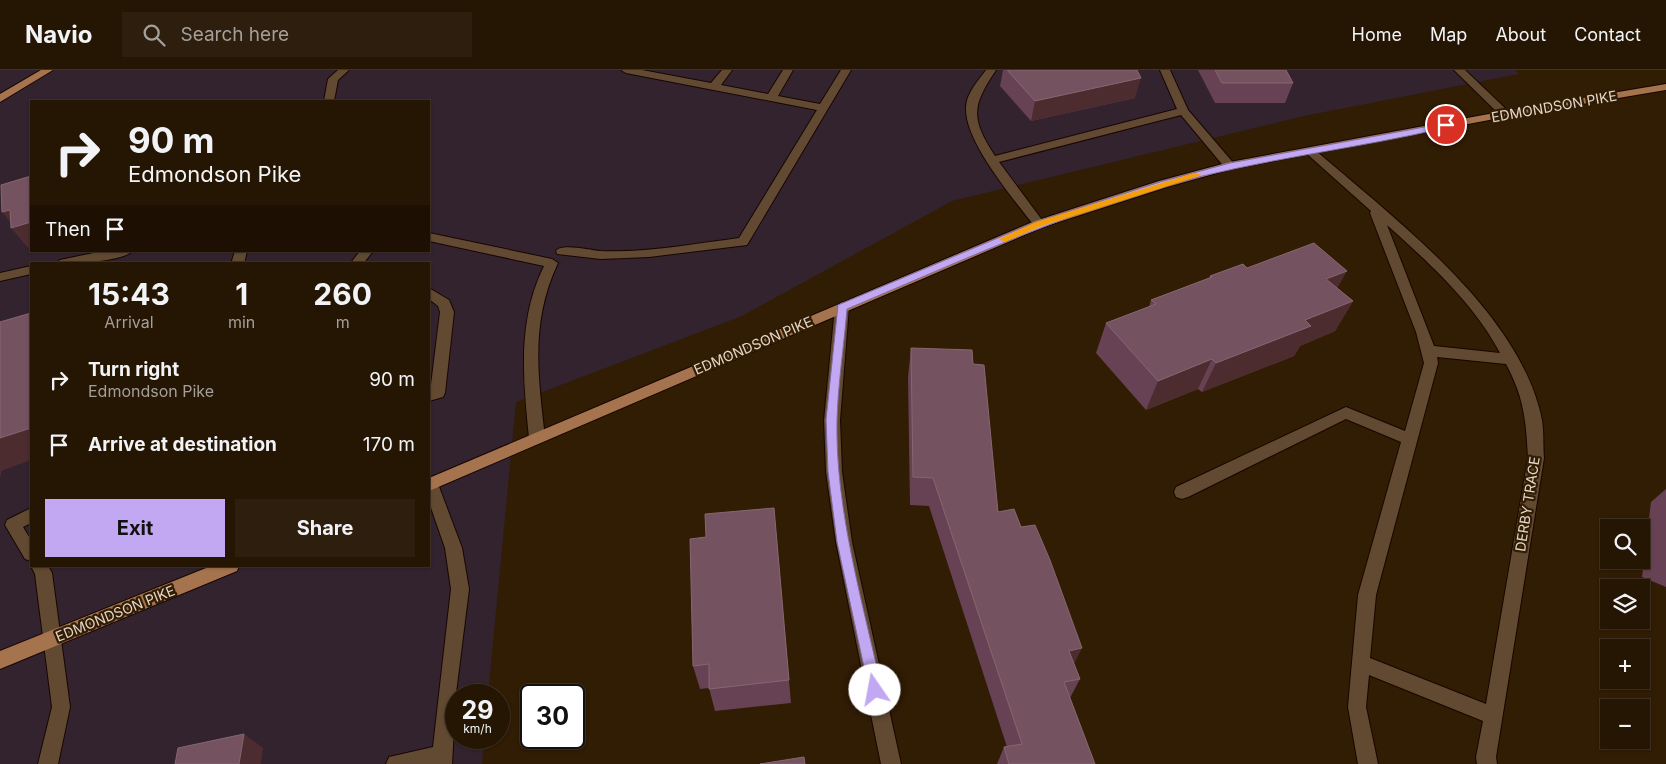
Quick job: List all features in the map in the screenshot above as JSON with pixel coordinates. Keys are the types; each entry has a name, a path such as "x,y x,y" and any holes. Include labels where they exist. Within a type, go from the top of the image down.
{"main road":[{"path":"0,99 48,70"},
{"name":"EDMONDSON PIKE","path":"430,485 1039,224 1163,184 1230,166 1505,114 1666,86"},
{"name":"EDMONDSON PIKE","path":"0,660 228,567"}],"street":[{"path":"329,100 333,79 344,70"},
{"path":"626,70 825,108"},
{"path":"714,87 727,70"},
{"path":"771,98 788,70"},
{"path":"562,251 602,255 649,253 744,242 846,70"},
{"path":"991,70 975,95 971,106 971,120 991,160 1039,224"},
{"path":"1166,70 1184,111 1230,166"},
{"path":"1459,70 1505,114"},
{"path":"991,160 1184,111"},
{"name":"DERBY TRACE","path":"1310,151 1414,244 1484,315 1511,359 1534,420 1536,458 1486,764"},
{"name":"DERBY TRACE","path":"1368,764 1357,707 1367,595 1409,439 1428,377 1429,351 1374,209"},
{"path":"430,237 552,263 543,278 532,318 529,358 537,438"},
{"path":"70,262 121,252"},
{"path":"356,262 366,252"},
{"path":"0,277 30,270"},
{"path":"430,294 444,303 447,312 438,393 430,395"},
{"path":"842,307 832,420 834,472 844,542 891,764"},
{"path":"1429,351 1511,359"},
{"path":"1182,492 1346,413 1409,439"},
{"path":"396,764 442,760 447,693 460,589 459,573 450,537 430,487"},
{"path":"30,515 6,527 30,553"},
{"path":"39,567 43,573 61,707 48,764"},
{"path":"1360,662 1493,716"}],"shaded area":[{"path":"0,70 1515,70 1519,74 1304,116 952,201 742,316 516,402 489,684 445,684 445,749 483,749 482,764 0,764"}],"building":[{"path":"1007,70 1137,70 1141,78 1035,101"},
{"path":"1215,70 1286,70 1293,83 1222,83"},
{"path":"30,176 30,222 11,228 10,210 2,212 1,185"},
{"path":"1314,243 1347,271 1326,279 1353,301 1305,320 1311,326 1216,363 1212,359 1158,381 1106,323 1156,304 1151,300 1212,277 1210,276 1243,264 1247,268"},
{"path":"30,313 30,428 0,438 0,322"},
{"path":"911,348 972,350 973,364 984,365 998,512 1014,509 1021,527 1035,525 1050,560 1082,648 1069,651 1080,679 1064,682 1095,764 1009,764 1004,747 1022,744 933,478 913,477"},
{"path":"774,508 789,680 709,689 709,664 693,666 690,539 706,537 705,514"},
{"path":"244,734 239,764 175,764 178,748"},
{"path":"804,757 805,764 760,764"}],"slow traffic":[{"path":"1004,239 1039,224 1197,175"}],"route":[{"path":"875,690 844,542 834,472 832,420 842,307 1039,224 1163,184 1230,166 1446,125"}]}
